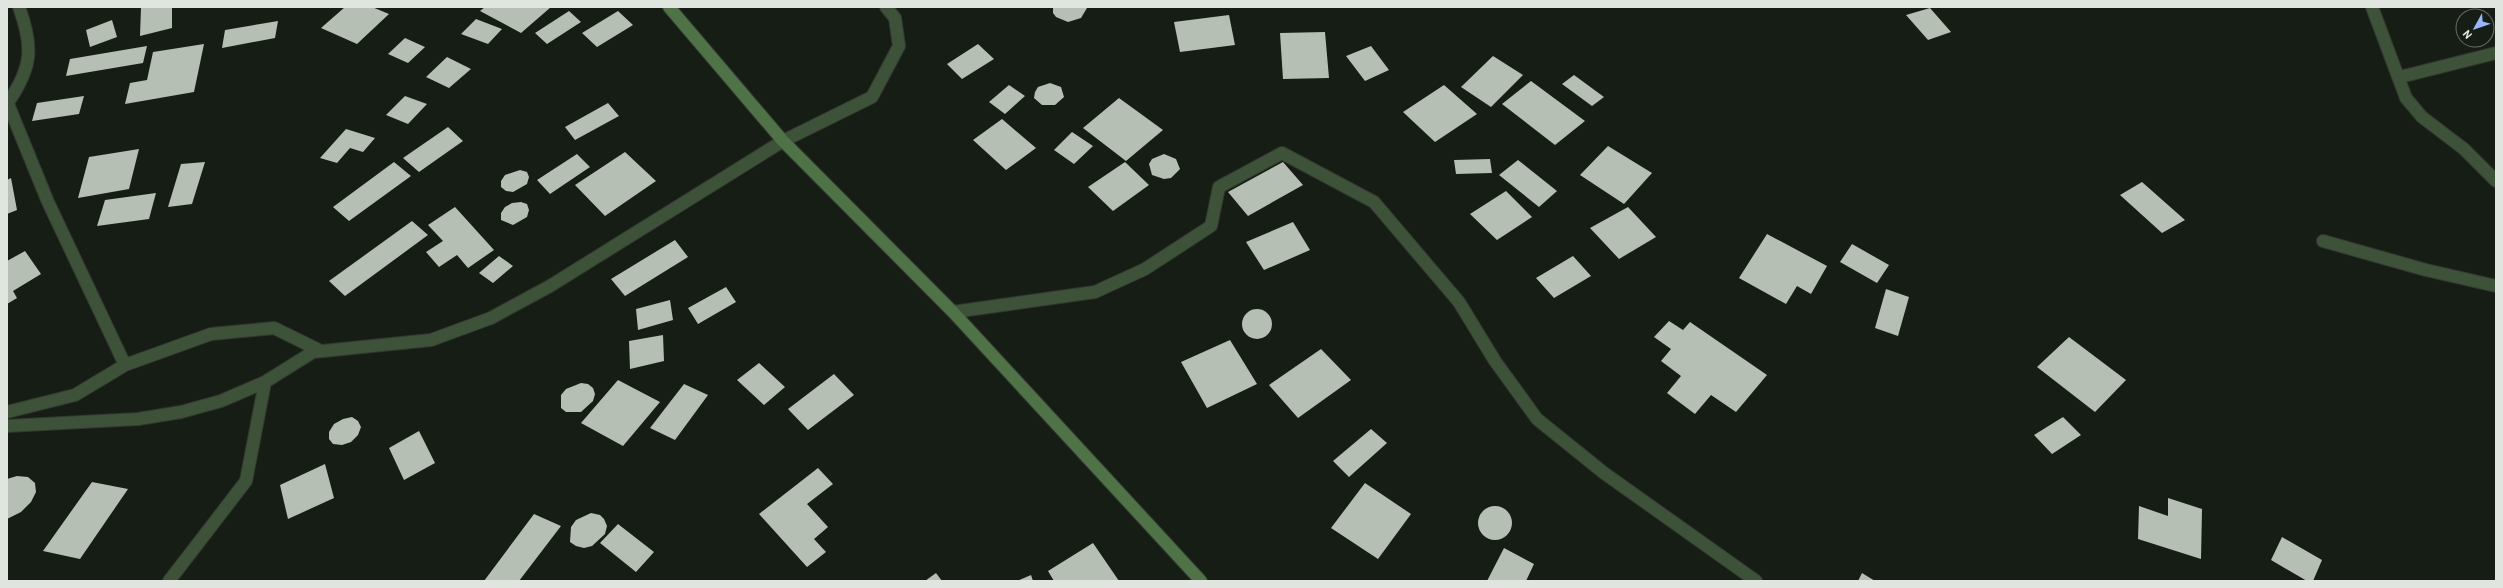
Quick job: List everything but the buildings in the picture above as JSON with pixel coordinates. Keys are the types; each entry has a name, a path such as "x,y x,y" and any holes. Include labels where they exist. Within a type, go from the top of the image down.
{"street":[{"path":"20,7 29,31 30,64 7,104 48,202 126,365"},
{"path":"669,7 783,141 953,312 1201,581"},
{"path":"313,352 378,347 431,340 491,318 550,286 783,141 872,97 899,46 895,18 886,7"},
{"path":"2372,7 2400,77 2406,98 2422,117 2464,150 2496,181"},
{"path":"2400,77 2496,53"},
{"path":"953,312 1095,292 1145,269 1211,226 1219,188 1282,153 1374,202 1459,302 1495,361 1536,419 1604,473 1756,581"},
{"path":"2323,241 2426,270 2496,286"},
{"path":"7,412 75,395 126,365 211,334 274,328 322,350 313,352 265,382 221,401 182,412 138,418 7,426"},
{"path":"169,581 246,481 265,382"}]}
